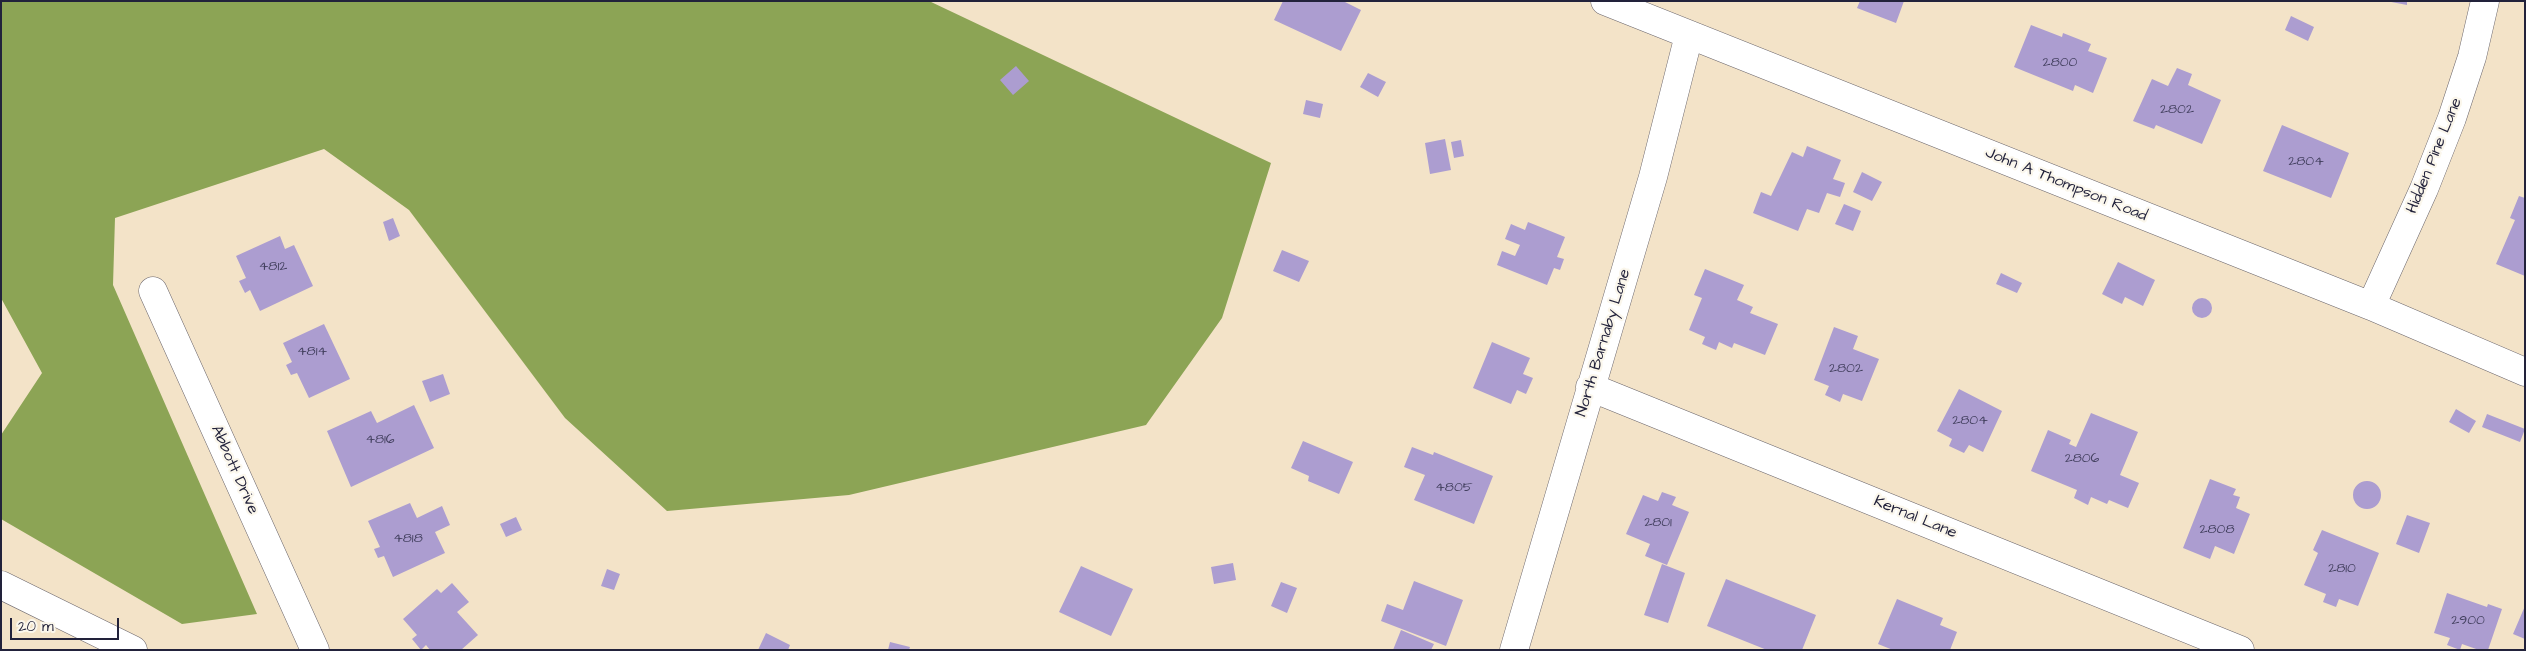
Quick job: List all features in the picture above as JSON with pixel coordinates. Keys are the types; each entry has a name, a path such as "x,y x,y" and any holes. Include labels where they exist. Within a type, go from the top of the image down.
{"street":[{"name":"John A Thompson Road","path":"1605,1 2371,306 2525,372"},
{"name":"Hidden Pine Lane","path":"2371,306 2424,189 2452,118 2472,58 2485,1"},
{"name":"North Barnaby Lane","path":"1514,650 1653,177 1689,35"},
{"name":"Abbott Drive","path":"153,291 316,650"},
{"name":"Kernal Lane","path":"1590,387 2240,650"},
{"path":"1,585 133,650"}],"green space":[{"path":"1,1 929,1 1271,163 1222,318 1146,425 849,495 667,511 565,418 409,210 324,149 115,218 113,285 257,614 182,624 1,519 1,435 42,373 1,298"}],"building":[{"path":"1283,1 1343,1 1361,10 1341,51 1274,20"},
{"path":"1860,1 1904,1 1896,23 1857,8"},
{"path":"2386,1 2407,1 2407,5"},
{"path":"2291,16 2314,27 2308,41 2285,30"},
{"path":"2031,25 2062,37 2063,33 2091,44 2088,51 2107,58 2093,93 2075,85 2073,91 2014,67"},
{"path":"1016,66 1029,81 1013,95 1000,80"},
{"path":"2177,68 2192,74 2188,85 2221,100 2202,144 2156,125 2154,129 2133,121 2152,79 2168,86"},
{"path":"1368,73 1386,82 1378,97 1360,87"},
{"path":"1306,100 1323,104 1320,118 1303,114"},
{"path":"2282,125 2349,153 2331,198 2263,171"},
{"path":"1445,139 1451,170 1430,174 1425,143"},
{"path":"1461,140 1464,156 1454,158 1451,142"},
{"path":"1807,146 1841,160 1833,179 1845,183 1840,197 1827,193 1819,213 1807,209 1798,231 1753,213 1761,192 1771,196 1792,152 1803,157"},
{"path":"1862,172 1882,182 1872,201 1853,192"},
{"path":"2519,196 2525,198 2525,276 2496,264 2515,220 2510,218"},
{"path":"1844,204 1861,211 1853,231 1835,224"},
{"path":"393,218 400,236 389,241 383,222"},
{"path":"1528,222 1565,237 1557,257 1564,259 1560,270 1554,268 1547,285 1497,265 1502,251 1515,256 1520,245 1505,239 1511,224 1525,230"},
{"path":"280,236 285,249 294,245 313,286 260,311 250,290 245,293 239,281 246,278 236,256"},
{"path":"1282,250 1309,261 1299,282 1273,271"},
{"path":"2118,262 2155,280 2143,306 2125,297 2122,304 2102,294"},
{"path":"1705,269 1744,285 1737,300 1753,307 1750,313 1778,324 1765,355 1734,343 1732,348 1719,342 1716,350 1702,344 1705,337 1689,330 1702,298 1694,295"},
{"path":"2001,273 2022,283 2017,293 1996,284"},
{"path":"2202,298 2209,301 2212,308 2209,315 2202,318 2195,315 2192,308 2195,301"},
{"path":"324,324 350,379 309,398 297,373 291,375 286,365 292,362 283,343"},
{"path":"1834,327 1858,336 1853,349 1879,359 1862,401 1843,394 1840,402 1825,395 1829,386 1814,380"},
{"path":"1492,342 1530,358 1523,374 1533,378 1526,394 1517,390 1511,404 1473,388"},
{"path":"443,374 450,394 430,402 422,381"},
{"path":"1959,389 2002,411 1983,452 1969,445 1964,453 1949,446 1952,439 1937,431"},
{"path":"414,405 434,448 351,487 327,431 371,411 377,423"},
{"path":"2456,409 2476,421 2469,433 2449,422"},
{"path":"2091,413 2138,432 2120,475 2139,483 2128,508 2109,500 2107,504 2091,497 2088,505 2074,498 2077,490 2031,471 2048,430 2071,440 2069,444 2076,447"},
{"path":"2487,414 2525,429 2520,442 2482,427"},
{"path":"1303,441 1353,462 1339,494 1308,481 1309,476 1291,468"},
{"path":"1412,447 1433,455 1434,452 1493,476 1474,524 1414,500 1425,475 1404,467"},
{"path":"2210,479 2236,489 2233,495 2240,497 2236,508 2250,514 2234,554 2215,546 2210,559 2183,548"},
{"path":"2367,481 2377,485 2381,495 2377,505 2367,509 2357,505 2353,495 2357,485"},
{"path":"1662,492 1676,497 1672,505 1689,512 1667,565 1645,556 1650,544 1626,534 1643,495 1658,501"},
{"path":"410,503 417,518 442,506 450,525 435,532 445,553 393,577 384,556 378,558 374,549 380,547 368,521"},
{"path":"2407,515 2430,523 2419,553 2396,544"},
{"path":"516,517 522,530 506,537 500,524"},
{"path":"2322,530 2379,553 2358,606 2339,599 2336,607 2323,602 2326,594 2304,585 2318,553 2313,550"},
{"path":"1233,563 1236,580 1214,584 1211,567"},
{"path":"1662,564 1685,573 1668,623 1644,615"},
{"path":"1081,566 1133,589 1111,636 1059,612"},
{"path":"607,569 620,574 614,590 601,586"},
{"path":"1726,579 1816,615 1802,650 1767,650 1707,626"},
{"path":"1414,581 1463,600 1446,646 1381,621 1387,604 1403,610"},
{"path":"1281,582 1297,588 1287,613 1271,606"},
{"path":"452,583 469,602 457,612 478,635 461,650 430,650 426,645 421,650 412,639 417,635 403,619 437,589 441,593"},
{"path":"2447,593 2487,607 2488,604 2502,609 2488,650 2479,650 2462,644 2460,650 2447,645 2450,638 2434,633"},
{"path":"1897,599 1943,618 1940,625 1957,632 1950,650 1893,650 1878,644"},
{"path":"2525,606 2525,639 2513,634"},
{"path":"1401,630 1434,644 1431,650 1393,650"},
{"path":"766,633 790,645 788,650 758,650"},
{"path":"890,642 910,647 909,650 888,650"}]}
